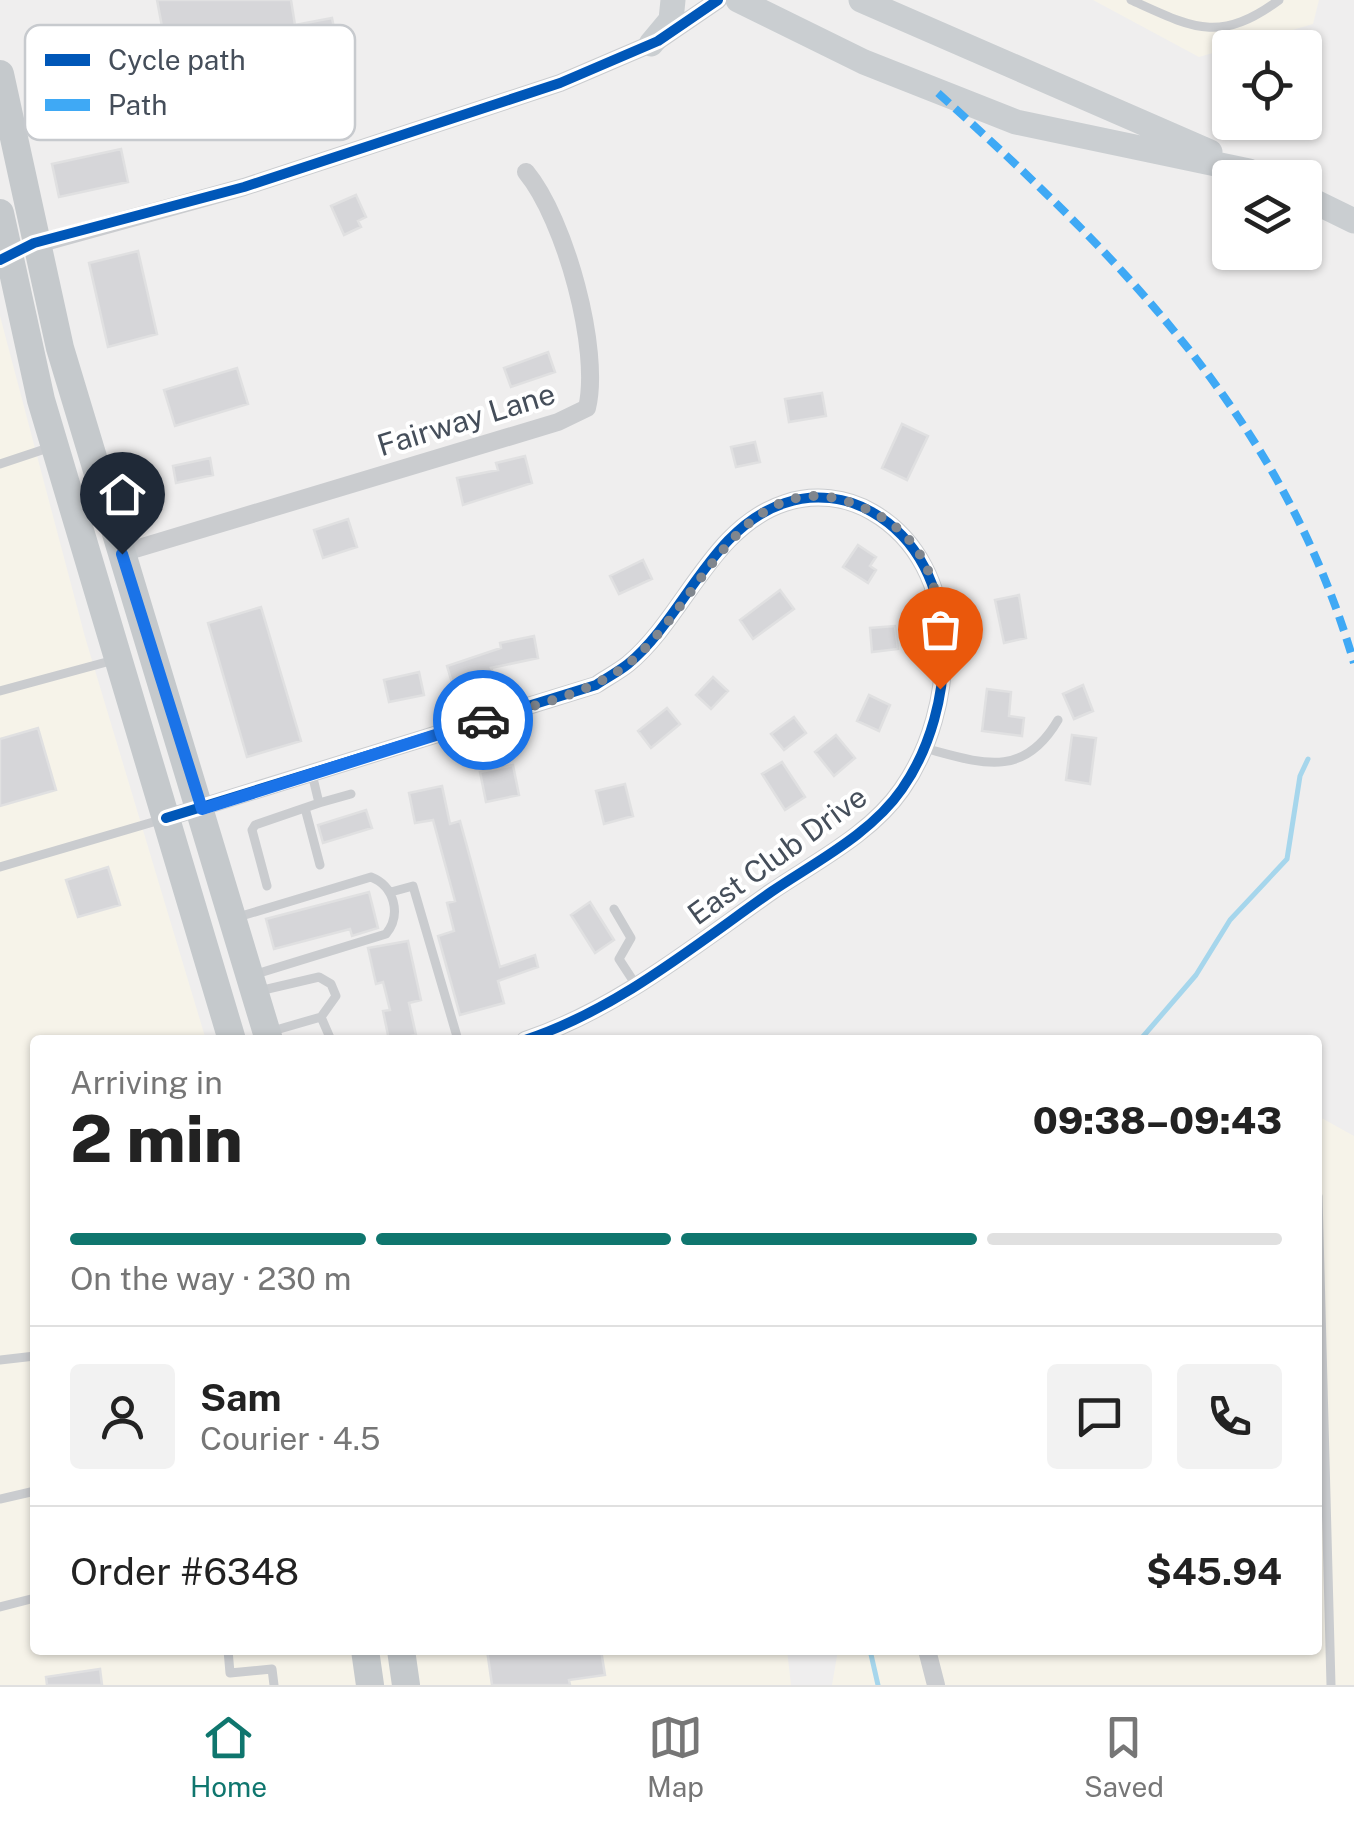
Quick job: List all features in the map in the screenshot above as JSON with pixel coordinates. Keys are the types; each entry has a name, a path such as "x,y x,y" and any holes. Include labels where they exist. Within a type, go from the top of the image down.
{"main road":[{"path":"651,44 670,20 673,0"},
{"path":"738,0 864,62 1016,122 1212,164"},
{"path":"861,0 1225,160"},
{"path":"0,74 34,244 60,348 268,1035"},
{"path":"1322,205 1354,221"},
{"path":"0,213 4,259 54,447 231,1035"},
{"path":"367,1655 370,1685"},
{"path":"402,1655 406,1685"}],"street":[{"path":"4,259 34,244 374,147 560,83 651,44 692,22 718,0"},
{"name":"Fairway Lane","path":"122,554 558,422 587,408 589,366 567,246 555,214 526,172"},
{"name":"East Club Drive","path":"166,818 596,685 636,656 726,545 752,520 784,503 821,497 857,503 889,522 915,548 933,580 940,616 940,689 924,748 901,791 876,818 636,985 559,1029 540,1035"},
{"path":"928,1655 936,1685"}],"lane":[{"path":"1132,0 1195,29 1235,25 1279,0"},
{"path":"0,464 54,447"},
{"path":"0,691 116,659"},
{"path":"924,748 976,761 1015,761 1047,739 1058,720"},
{"path":"312,774 319,803"},
{"path":"267,886 252,830 255,825 351,794"},
{"path":"306,808 320,865"},
{"path":"0,867 166,818"},
{"path":"234,918 370,877 390,892 395,912 386,934 252,984"},
{"path":"390,892 414,886 457,1035"},
{"path":"614,909 631,938 620,959 636,985"},
{"path":"252,984 319,977 331,984 336,996 321,1017 271,1035"},
{"path":"321,1017 329,1035"},
{"path":"1322,1346 1331,1685"},
{"path":"0,1360 30,1357"},
{"path":"0,1499 30,1492"},
{"path":"0,1607 30,1599"},
{"path":"228,1655 230,1672 272,1668 274,1685"}],"shaded area":[{"path":"1093,0 1319,0 1313,24 1292,30 1212,30 1212,53 1199,57"},
{"path":"0,316 85,637 204,1035 30,1035 30,1655 788,1655 791,1685 0,1685"},
{"path":"1322,1118 1354,1136 1354,1685 832,1685 837,1655 1322,1655"}],"building":[{"path":"157,0 291,0 295,25 162,25"},
{"path":"332,18 333,25 295,25"},
{"path":"121,149 128,182 59,197 52,164"},
{"path":"356,195 366,217 358,221 361,227 344,235 331,206"},
{"path":"138,251 157,334 108,347 89,263"},
{"path":"548,352 555,372 511,387 504,368"},
{"path":"237,368 248,404 175,426 164,390"},
{"path":"822,393 826,416 789,422 785,399"},
{"path":"902,424 928,436 907,480 882,468"},
{"path":"755,442 760,462 736,467 731,447"},
{"path":"525,456 532,483 463,505 457,478 498,470 496,463"},
{"path":"210,458 213,475 176,483 173,466"},
{"path":"348,519 357,547 323,558 314,530"},
{"path":"858,545 876,557 870,566 876,570 868,583 843,567"},
{"path":"643,560 652,579 619,594 610,576"},
{"path":"780,590 794,609 753,639 740,620"},
{"path":"1019,595 1026,638 1004,643 995,600"},
{"path":"261,607 301,741 247,757 208,623"},
{"path":"895,626 898,649 872,652 870,628"},
{"path":"534,636 538,658 491,668 493,672 453,686 447,666 501,648 500,643"},
{"path":"419,672 424,695 389,702 384,680"},
{"path":"713,677 728,691 711,709 696,695"},
{"path":"1083,685 1093,711 1074,719 1063,694"},
{"path":"987,689 1011,692 1009,716 1024,718 1022,736 982,731"},
{"path":"869,695 890,705 879,731 857,721"},
{"path":"667,708 680,724 651,748 638,731"},
{"path":"794,717 806,733 784,750 771,734"},
{"path":"38,728 56,790 0,806 0,739"},
{"path":"836,735 855,758 834,776 815,752"},
{"path":"1072,735 1096,738 1090,784 1066,780"},
{"path":"782,762 805,797 785,810 762,774"},
{"path":"513,765 519,795 486,802 480,772"},
{"path":"625,784 633,816 604,824 596,791"},
{"path":"442,786 450,824 460,821 500,967 535,955 538,967 498,981 504,1003 460,1015 438,936 454,931 447,903 455,901 433,820 415,823 409,793"},
{"path":"366,810 372,828 323,843 318,825"},
{"path":"108,867 120,905 78,917 66,880"},
{"path":"369,892 378,928 352,936 350,929 274,949 266,919"},
{"path":"590,902 614,940 595,953 571,915"},
{"path":"408,941 421,1000 409,1003 416,1035 388,1035 383,1011 390,1010 383,982 376,984 368,948"},
{"path":"488,1655 602,1655 605,1675 569,1680 570,1685 492,1685"},
{"path":"100,1669 102,1685 47,1685 46,1677"}],"waterway":[{"path":"1144,1035 1196,975 1230,920 1287,859 1300,776 1308,759"},
{"path":"871,1655 878,1685"}],"marked path":[{"path":"938,93 1070,217 1188,348 1239,419 1285,494 1323,575 1354,663"}],"cycle path":[{"path":"0,260 34,243 244,187 560,83 658,41 718,0"},
{"path":"166,818 596,685 648,645 718,552 759,515 785,503 819,497 852,503 872,512 903,536 924,567 938,602 943,641 942,680 934,720 921,756 902,789 859,833 653,975 591,1012 538,1035"}],"way so far":[{"path":"483,720 596,685 628,664 726,545 752,520 784,503 821,497 857,503 889,522 915,548 933,580 940,616 940,689"}],"route":[{"path":"122,554 202,809 483,720"}]}
